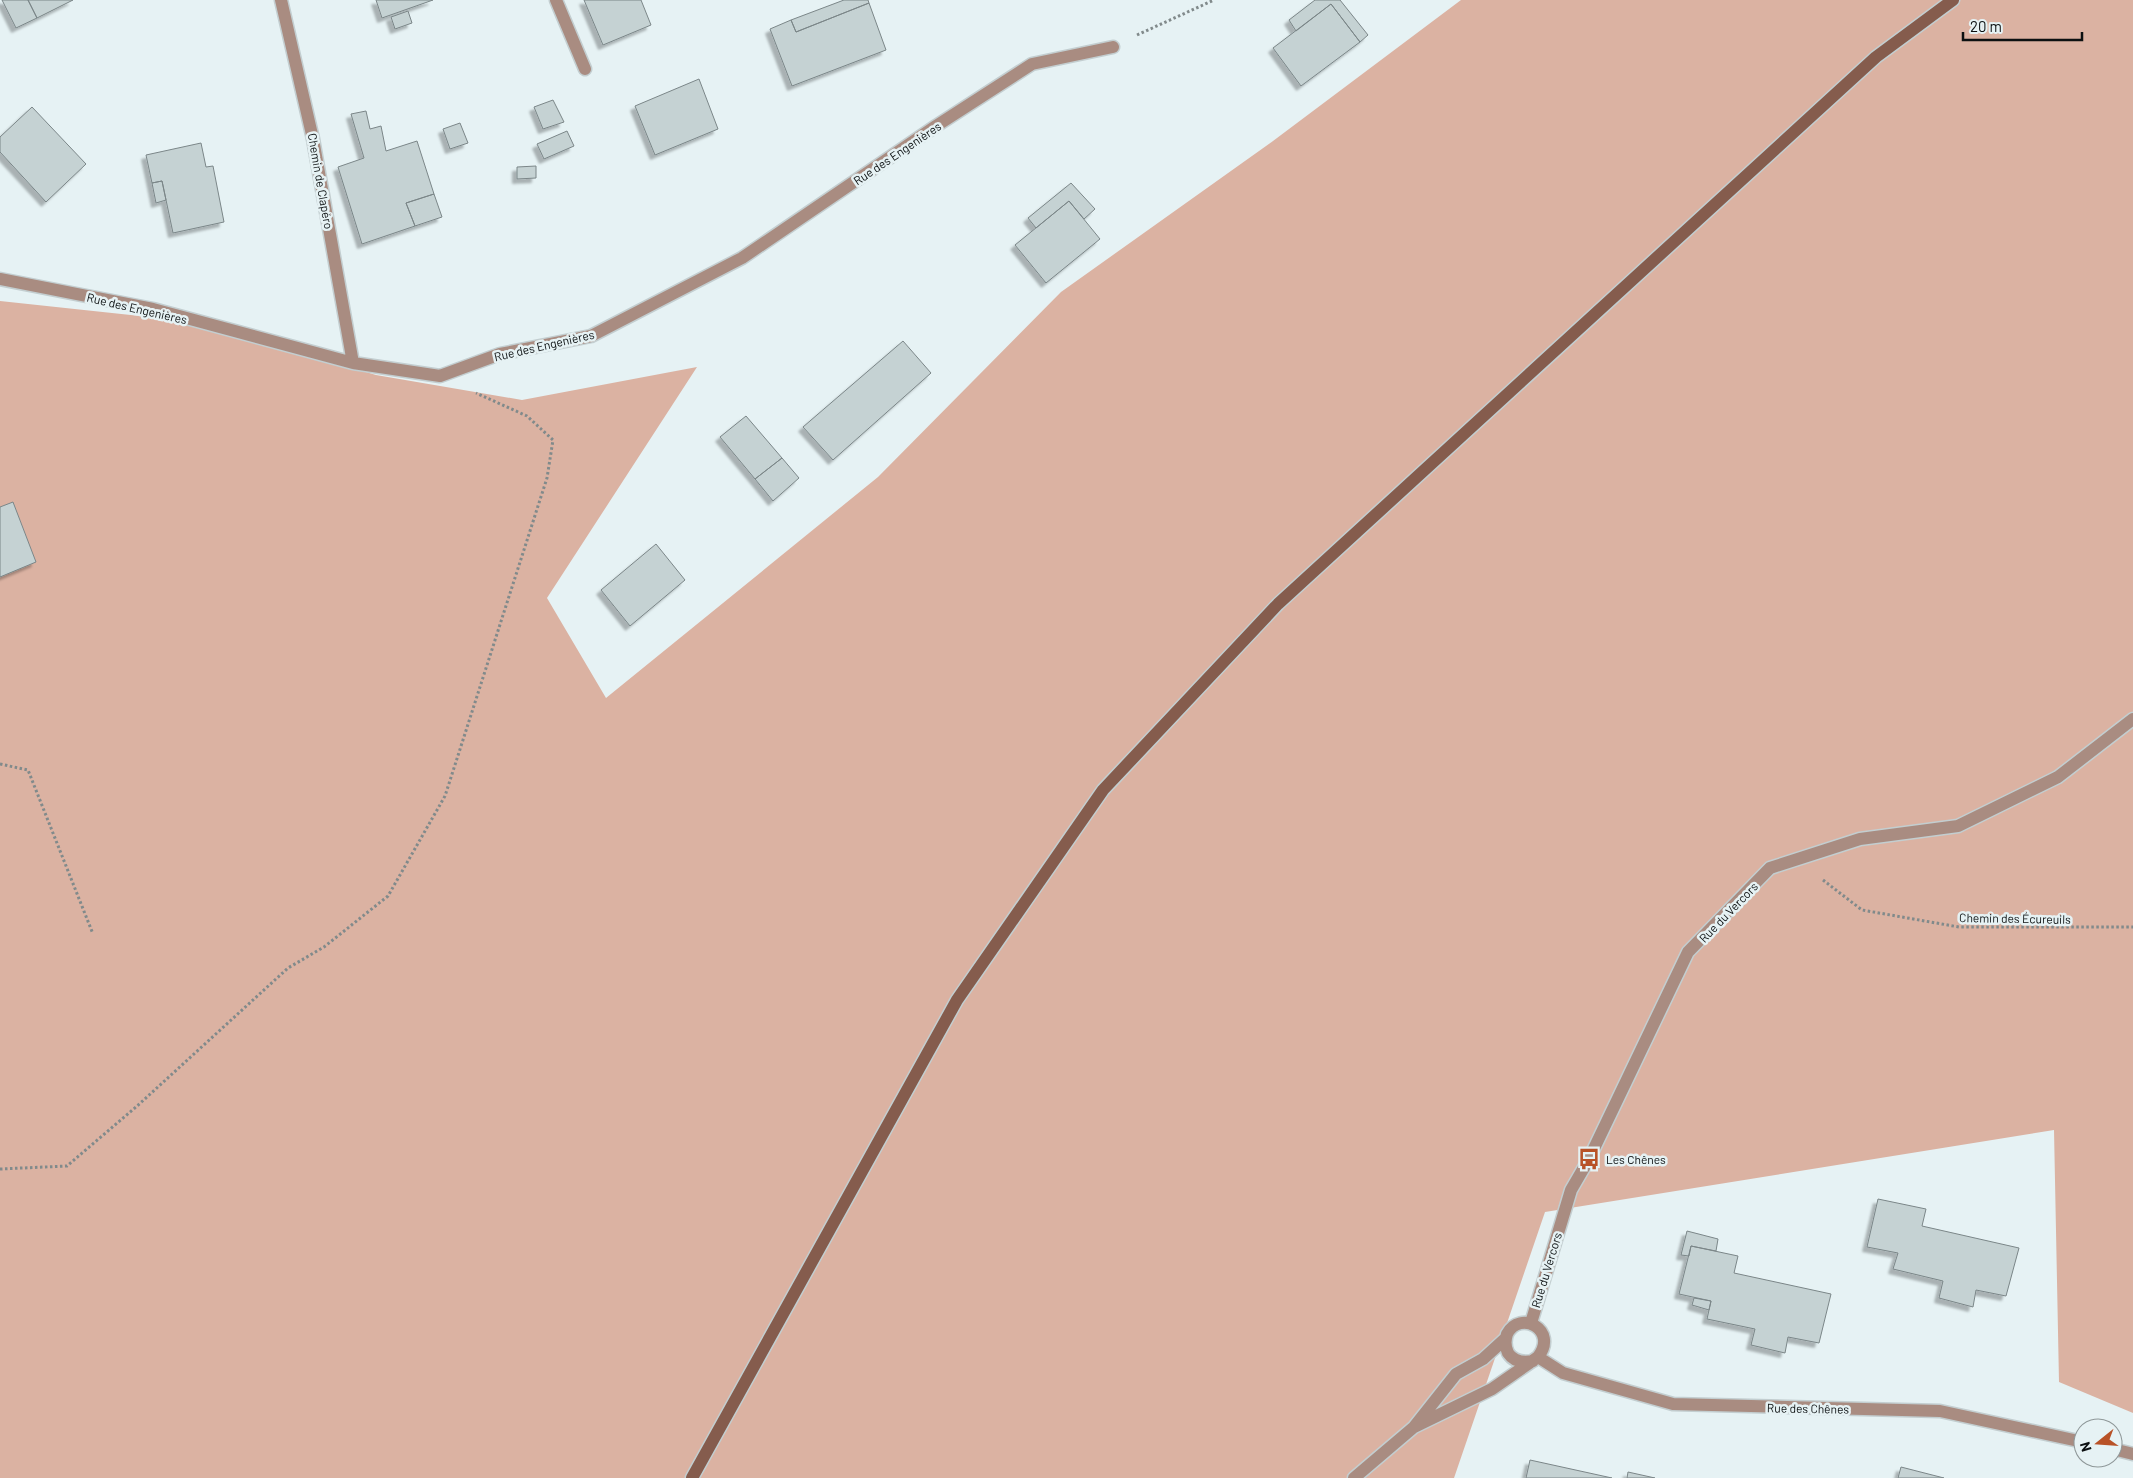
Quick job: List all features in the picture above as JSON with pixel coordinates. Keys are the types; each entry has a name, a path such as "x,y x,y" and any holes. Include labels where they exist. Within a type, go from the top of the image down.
{"main road":[{"path":"692,1478 957,1000 1102,790 1278,604 1876,58 1953,0"}],"street":[{"name":"Chemin de Clapéro","path":"281,0 313,138 353,363"},
{"path":"556,0 585,69"},
{"name":"Rue des Engenières","path":"0,279 153,310 353,363 440,376 500,354 591,336 742,258 936,126 1032,64 1113,46"},
{"name":"Rue du Vercors","path":"1531,1323 1571,1190 1589,1159 1688,952 1770,868 1860,839 1958,826 2058,777 2133,719"},
{"path":"1414,1428 1492,1389 1535,1359 1543,1351 1545,1343 1544,1334 1538,1328 1531,1323 1523,1322 1515,1325 1509,1331 1505,1347 1514,1359 1520,1362 1535,1359"},
{"path":"1354,1478 1414,1428 1456,1374 1482,1360 1506,1338"},
{"name":"Rue des Chênes","path":"1535,1359 1563,1373 1674,1404 1940,1411 2073,1440"}],"path":[{"path":"1113,46 1214,0"},
{"path":"0,1169 67,1166 136,1107 288,968 324,947 388,896 445,796 547,478 553,440 527,416 440,376"},
{"path":"0,764 28,770 93,934"},
{"name":"Chemin des Écureuils","path":"1795,859 1862,910 1959,927 2133,927"}],"shaded area":[{"path":"1461,0 2133,0 2133,1413 2059,1382 2054,1130 1545,1212 1454,1478 0,1478 0,301 196,322 376,375 522,400 697,367 547,598 606,698 878,477 1061,292 1273,141"}],"building":[{"path":"2,0 28,0 37,18 16,28"},
{"path":"28,0 73,0 37,18"},
{"path":"376,0 433,0 382,18"},
{"path":"584,0 641,0 651,25 603,45"},
{"path":"844,0 868,0 869,3 796,32 791,20"},
{"path":"1315,0 1340,0 1368,35 1360,42 1331,4 1296,31 1289,20"},
{"path":"869,3 886,50 792,86 770,29 791,20 796,32"},
{"path":"1331,4 1360,42 1301,86 1273,48"},
{"path":"408,11 412,23 395,29 391,17"},
{"path":"699,79 718,129 655,155 635,106"},
{"path":"553,100 564,122 543,129 534,107"},
{"path":"32,107 86,164 46,202 0,152 0,137"},
{"path":"366,111 370,129 381,126 386,151 417,141 434,194 406,203 415,226 362,244 338,167 364,158 351,114"},
{"path":"460,123 468,143 450,149 443,129"},
{"path":"567,131 574,146 544,159 537,144"},
{"path":"201,143 206,167 213,166 224,222 173,233 162,181 152,183 146,155"},
{"path":"536,166 536,178 517,179 517,167"},
{"path":"162,181 166,200 156,203 152,183"},
{"path":"1071,183 1095,209 1084,219 1069,201 1036,228 1028,218"},
{"path":"434,194 442,217 415,226 406,203"},
{"path":"1069,201 1100,239 1046,283 1015,245"},
{"path":"903,341 931,373 833,460 803,427"},
{"path":"746,416 782,458 755,479 720,437"},
{"path":"782,458 799,478 773,501 755,479"},
{"path":"13,502 36,562 0,577 0,507"},
{"path":"656,544 685,580 630,626 601,590"},
{"path":"1878,1199 1926,1209 1922,1226 2019,1248 2006,1296 1976,1290 1973,1307 1939,1298 1943,1281 1893,1269 1898,1253 1867,1247"},
{"path":"1687,1231 1718,1239 1716,1251 1691,1246 1689,1256 1681,1255"},
{"path":"1691,1246 1738,1256 1734,1273 1831,1294 1819,1343 1788,1337 1785,1353 1751,1345 1755,1329 1707,1319 1711,1301 1679,1294"},
{"path":"1694,1298 1711,1301 1709,1310 1692,1305"},
{"path":"1530,1460 1612,1478 1526,1478"},
{"path":"1901,1467 1944,1478 1898,1478"},
{"path":"1628,1472 1655,1478 1627,1478"}],"place":[{"name":"Les Chênes","path":"1589,1159"}]}
